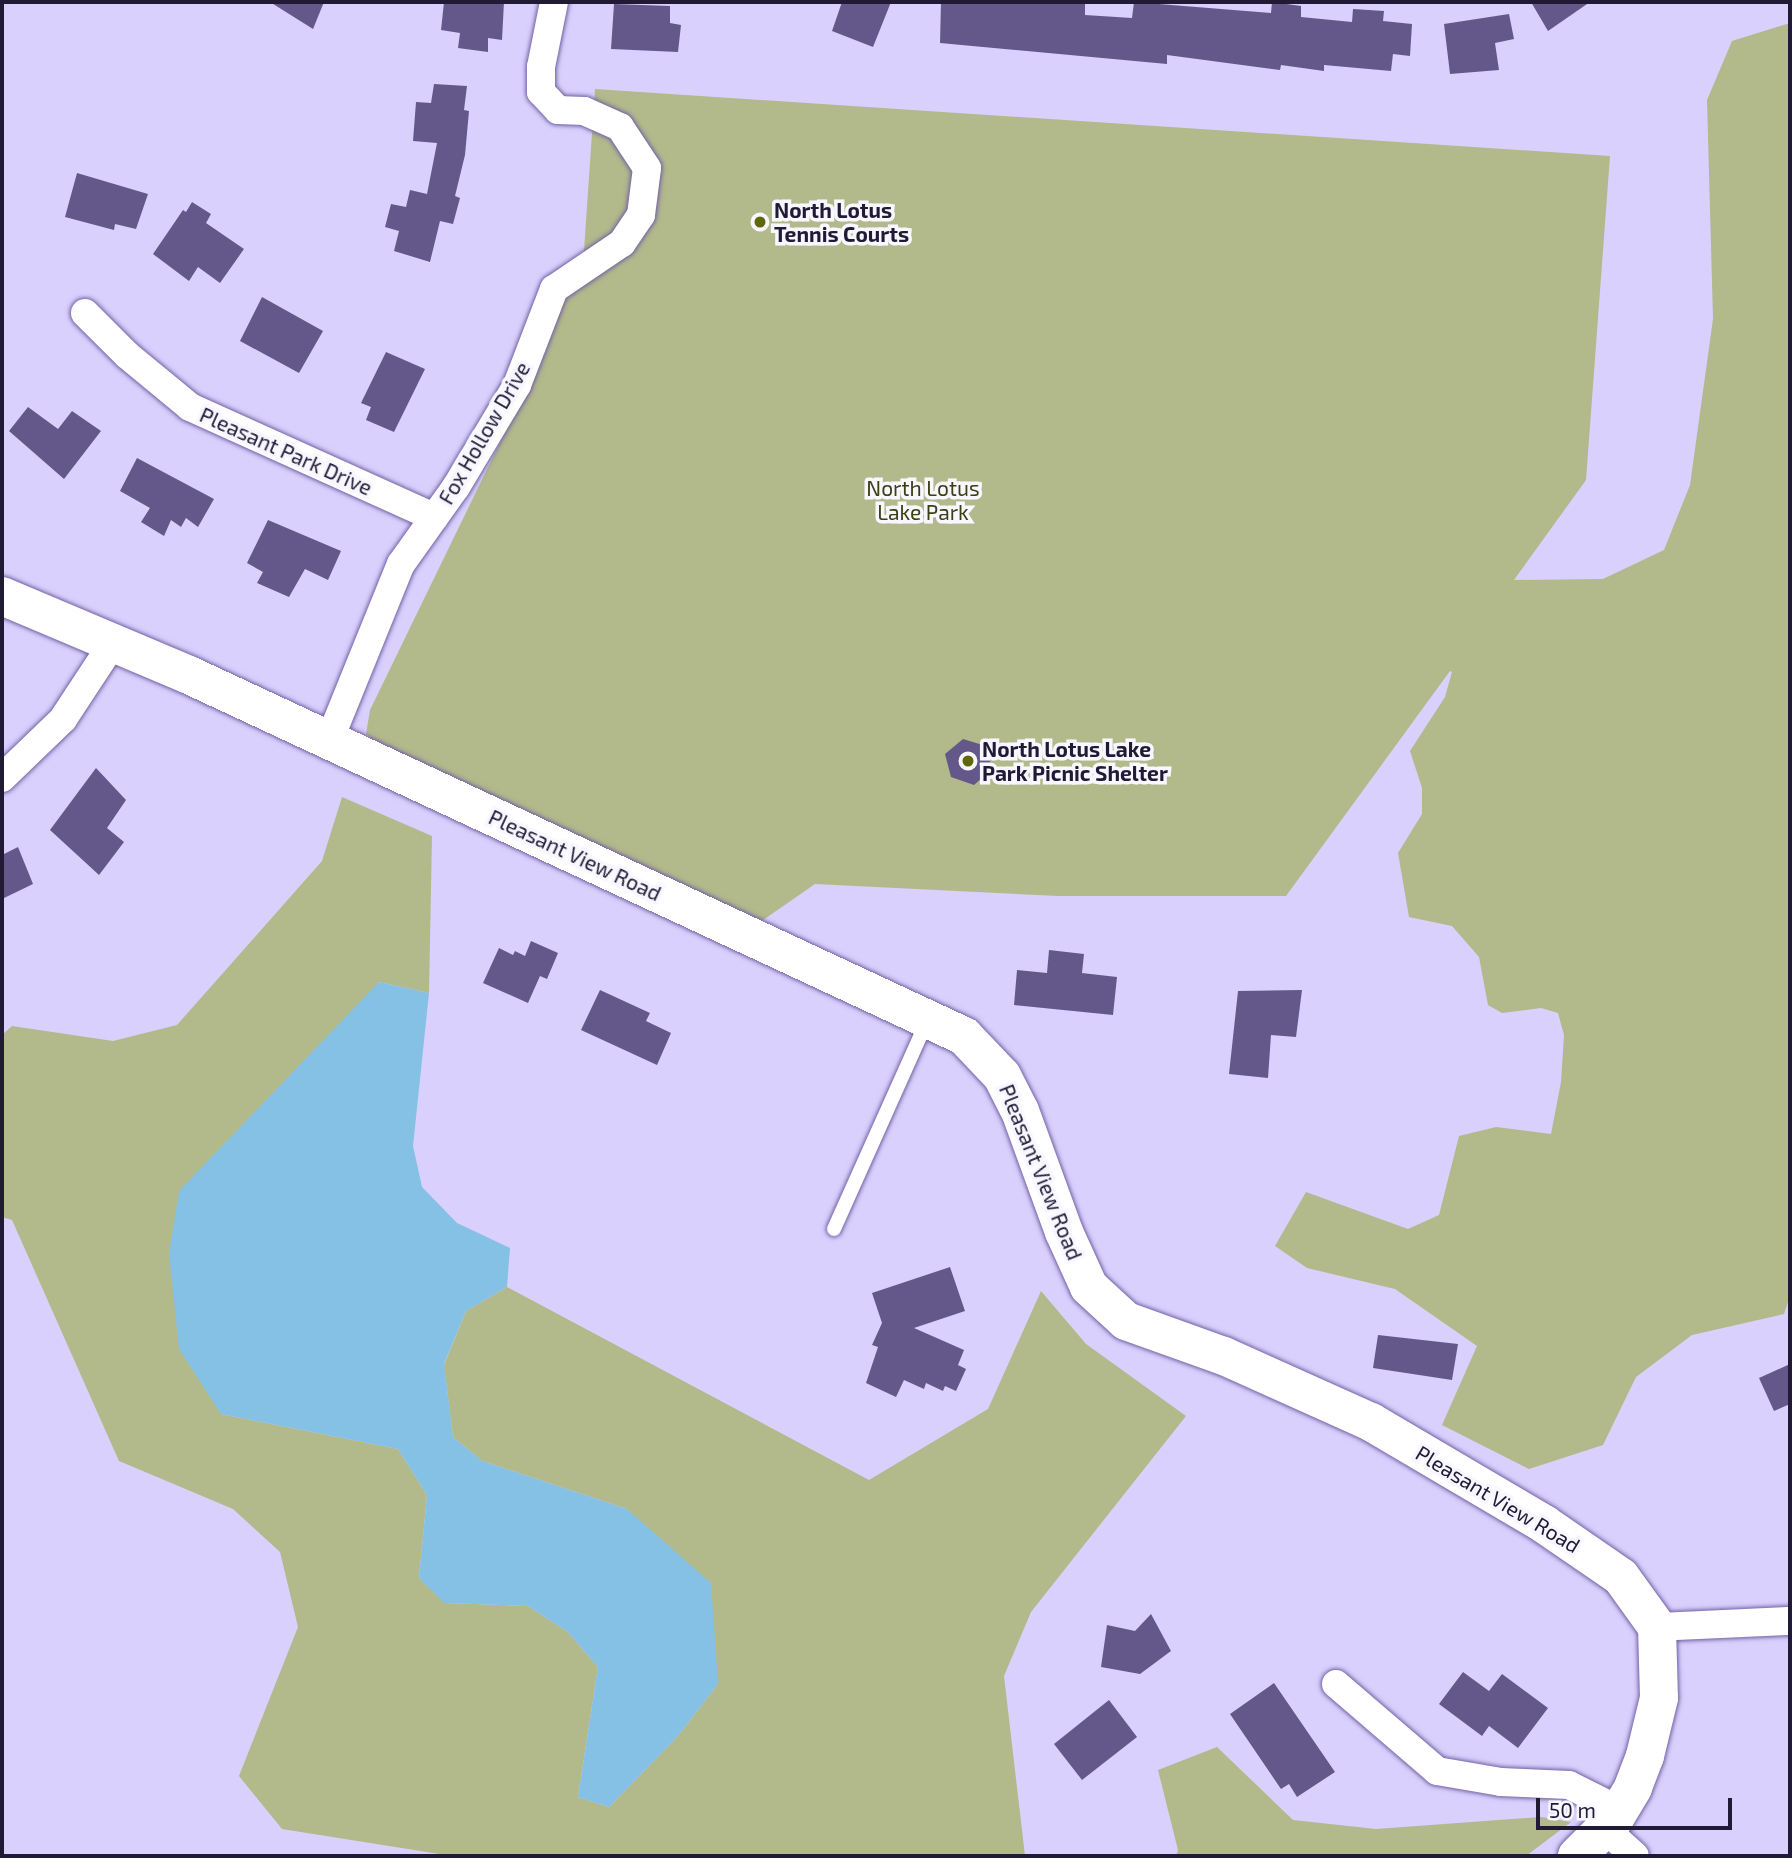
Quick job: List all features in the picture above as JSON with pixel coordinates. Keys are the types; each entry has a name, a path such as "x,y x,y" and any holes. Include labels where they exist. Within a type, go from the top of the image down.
{"street":[{"name":"Fox Hollow Drive","path":"329,741 401,564 456,487 517,384 554,289 622,243 641,215 647,168 620,127 584,111 558,110 541,92 541,67 554,2"},
{"name":"Pleasant Park Drive","path":"85,313 128,355 190,407 434,517"},
{"name":"Pleasant View Road","path":"2,596 329,741 964,1036 1003,1076 1020,1111 1064,1231 1089,1287 1126,1321 1224,1356 1371,1422 1544,1524 1621,1577 1657,1627"},
{"path":"2,778 64,719 113,643"},
{"path":"1577,1856 1612,1820 1645,1756 1659,1698 1657,1627 1790,1621"},
{"path":"1336,1684 1437,1771 1501,1782 1569,1785 1612,1820 1635,1856"}],"lane":[{"path":"834,1230 928,1019"}],"green space":[{"name":"North Lotus Lake Park","path":"1790,23 1790,1296 1784,1314 1692,1335 1636,1377 1603,1445 1529,1469 1442,1425 1477,1346 1395,1289 1307,1268 1275,1246 1306,1192 1408,1229 1439,1215 1459,1136 1496,1127 1551,1134 1561,1082 1564,1035 1558,1013 1541,1008 1502,1013 1488,1005 1479,957 1452,926 1409,917 1398,853 1422,814 1422,788 1410,751 1445,697 1452,672 1450,671 1286,896 1059,896 815,884 743,934 390,754 366,734 370,710 547,346 561,298 582,280 595,89 1610,156 1586,480 1514,580 1603,579 1664,550 1690,485 1713,319 1707,100 1732,41"},
{"path":"342,797 432,836 429,993 379,982 221,1414 398,1449 427,1495 419,1578 445,1603 528,1606 568,1632 598,1667 578,1797 609,1807 677,1737 718,1684 627,1509 482,1461 453,1437 444,1365 466,1311 507,1287 869,1480 988,1409 1041,1291 1086,1344 1186,1416 1031,1612 1004,1676 1025,1856 452,1856 282,1829 239,1776 298,1627 280,1552 233,1509 119,1461 12,1220 2,1217 2,1035 12,1026 113,1041 177,1025 322,861"},
{"path":"1217,1747 1293,1820 1376,1829 1541,1817 1571,1822 1526,1856 1176,1856 1178,1850 1158,1770"}],"water":[{"path":"379,982 429,993 413,1146 422,1187 457,1223 510,1248 507,1287 466,1311 444,1364 453,1437 482,1461 627,1509 711,1583 718,1684 677,1737 609,1807 578,1797 598,1667 568,1632 528,1606 444,1603 419,1578 427,1495 398,1449 221,1414 179,1349 169,1254 179,1191"}],"building":[{"path":"270,2 324,2 313,29"},
{"path":"444,2 504,2 502,40 488,38 488,52 458,48 460,33 441,30"},
{"path":"842,2 891,2 873,47 832,31"},
{"path":"941,2 1085,2 1085,15 1132,18 1134,2 1271,13 1272,2 1301,6 1301,17 1352,22 1353,9 1384,11 1383,21 1412,24 1410,56 1393,54 1391,71 1324,65 1324,71 1281,65 1280,70 1167,55 1167,64 940,43"},
{"path":"1531,2 1590,2 1548,31"},
{"path":"614,4 670,6 670,23 681,25 678,52 611,49"},
{"path":"1509,14 1514,39 1495,43 1499,70 1450,74 1444,24"},
{"path":"434,84 467,86 464,110 469,111 465,155 455,196 460,198 453,224 440,221 430,262 394,251 399,231 385,227 391,204 406,207 410,190 427,194 437,143 413,141 416,102 431,103"},
{"path":"77,173 148,194 136,229 115,224 114,230 65,217"},
{"path":"192,202 211,214 206,223 244,249 220,283 198,267 189,281 153,254 183,210 186,212"},
{"path":"262,297 323,331 299,373 240,341"},
{"path":"386,352 425,369 394,432 366,420 371,407 361,403"},
{"path":"28,407 58,429 72,411 101,431 64,479 9,431"},
{"path":"137,458 214,499 198,527 186,518 181,527 171,520 164,536 141,522 150,508 120,491"},
{"path":"268,520 341,551 328,580 305,569 289,597 257,583 263,572 247,563"},
{"name":"North Lotus Lake Park Picnic Shelter","path":"963,739 986,746 992,769 974,785 951,777 945,754"},
{"path":"96,768 126,800 107,828 124,842 99,875 50,830"},
{"path":"18,847 33,884 2,899 2,855"},
{"path":"531,941 558,953 547,979 540,976 528,1003 483,983 499,948 513,955 515,951 525,956"},
{"path":"1049,950 1084,954 1082,973 1117,977 1113,1015 1014,1005 1017,970 1047,973"},
{"path":"600,990 650,1013 646,1021 671,1033 657,1065 581,1030"},
{"path":"1302,990 1296,1037 1271,1035 1268,1078 1229,1074 1238,991"},
{"path":"950,1267 965,1311 914,1328 964,1350 958,1365 966,1369 956,1391 945,1386 943,1391 926,1383 924,1389 904,1380 896,1397 866,1383 878,1347 872,1345 882,1323 872,1293"},
{"path":"1378,1335 1458,1344 1452,1380 1373,1368"},
{"path":"1790,1364 1790,1404 1774,1411 1759,1378"},
{"path":"1151,1614 1171,1651 1140,1674 1101,1667 1107,1625 1135,1631"},
{"path":"1463,1672 1489,1691 1502,1674 1548,1708 1518,1748 1489,1726 1482,1736 1439,1704"},
{"path":"1274,1683 1335,1772 1297,1797 1289,1784 1281,1789 1230,1714"},
{"path":"1109,1700 1137,1737 1082,1780 1054,1744"}],"place":[{"name":"North Lotus Tennis Courts","path":"760,222"},
{"name":"North Lotus Lake Park Picnic Shelter","path":"968,761"}]}
